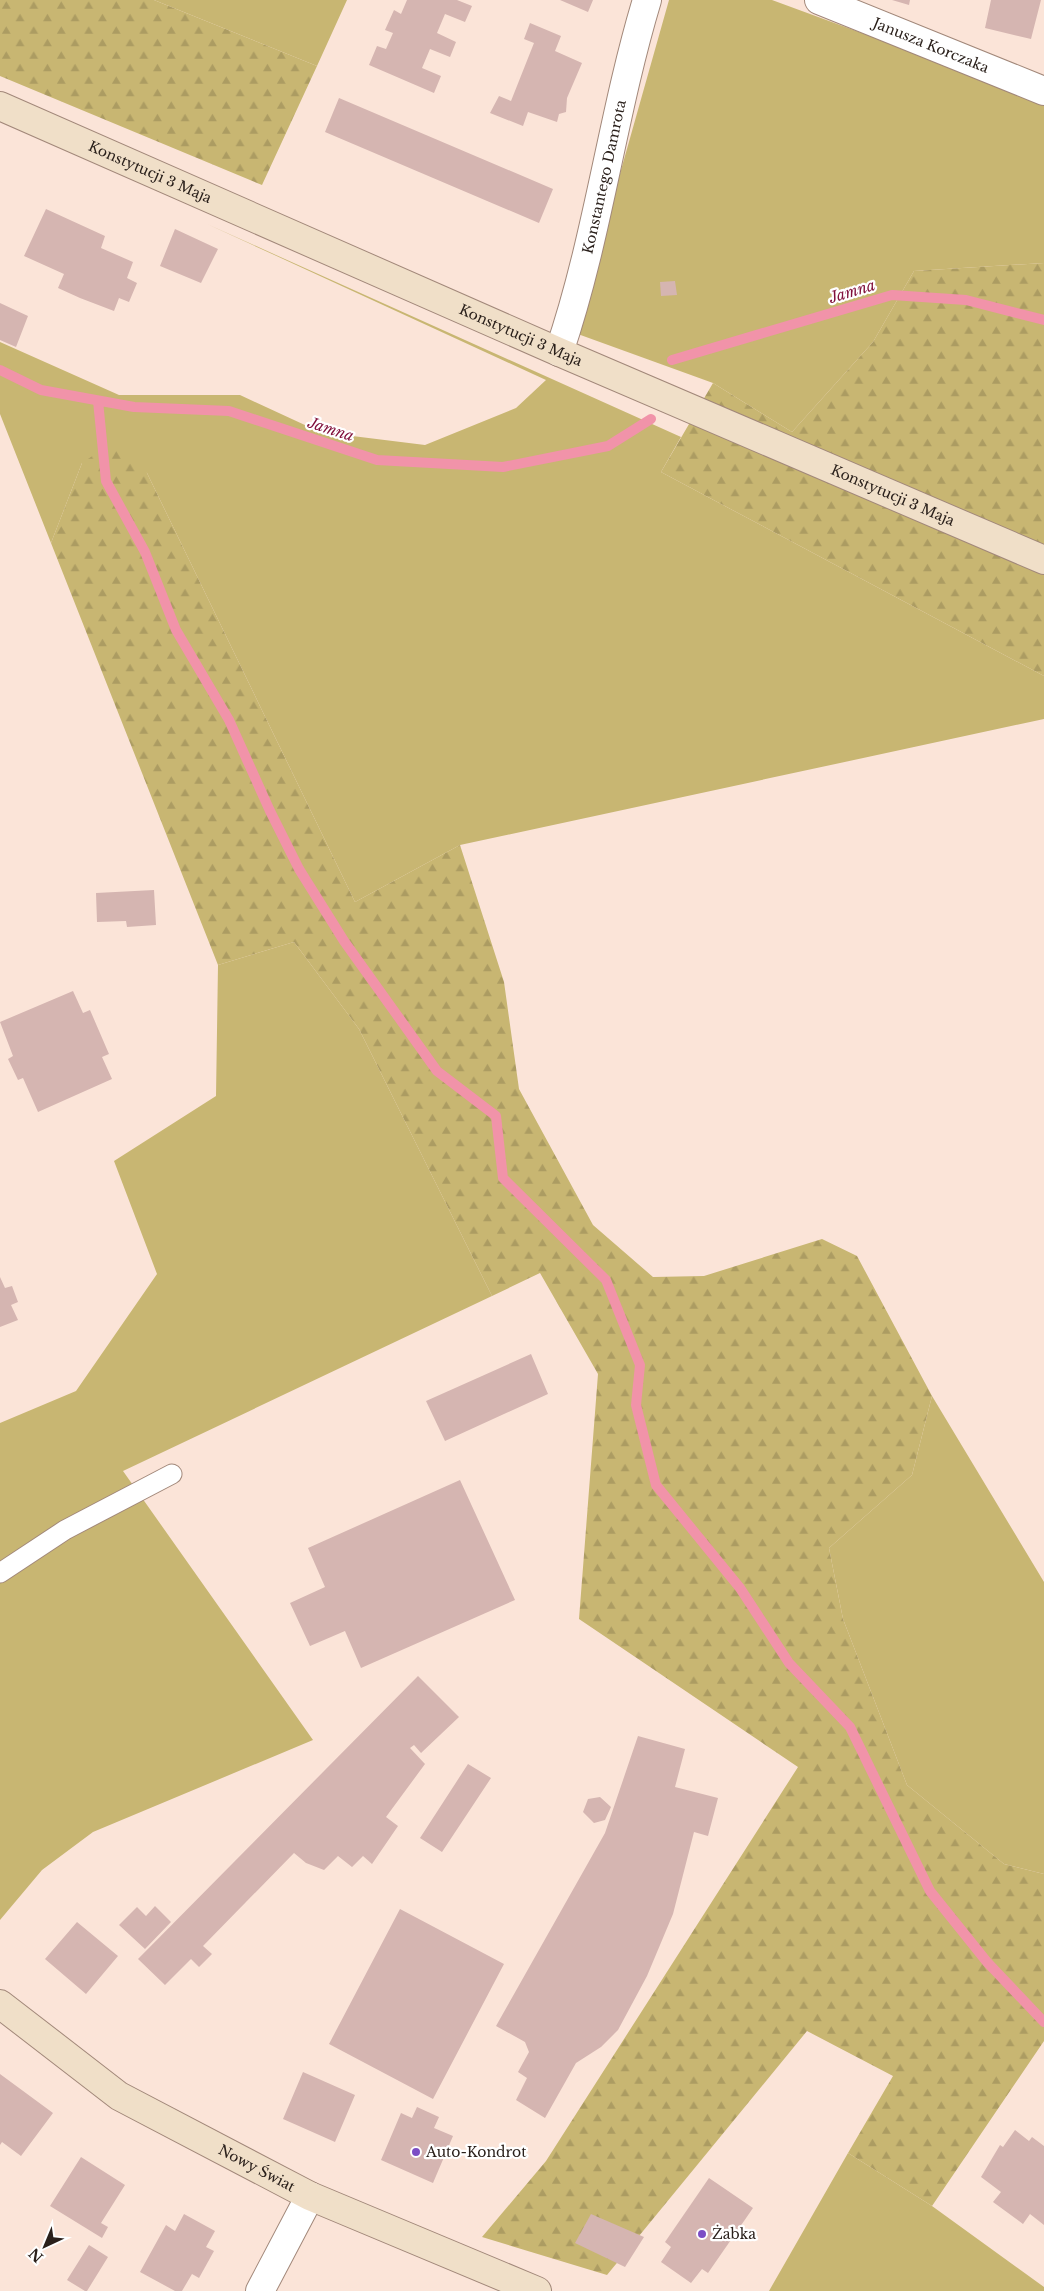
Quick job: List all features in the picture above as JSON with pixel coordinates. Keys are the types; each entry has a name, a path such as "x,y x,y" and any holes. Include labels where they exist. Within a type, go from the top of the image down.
{"street":[{"name":"Konstantego Damrota","path":"558,352 575,306 634,44 647,0"},
{"name":"Janusza Korczaka","path":"819,0 1044,92"},
{"name":"Konstytucji 3 Maja","path":"0,106 558,352 1044,560"},
{"name":"Nowy Świat","path":"0,2004 119,2096 310,2196 537,2291"},
{"path":"260,2291 310,2196"}],"lane":[{"path":"0,1573 66,1530 172,1474"}],"green space":[{"path":"0,0 154,0 317,66 262,185 0,76"},
{"path":"154,0 347,0 317,66"},
{"path":"669,0 772,0 1044,100 1044,263 914,271 873,342 792,432 713,383 575,333"},
{"path":"207,224 681,437 661,472 1044,676 1044,719 460,845 355,902 147,473 82,463 51,543 0,414 0,342 119,395 240,395 320,432 425,445 516,408 546,380"},
{"path":"1044,263 1044,676 661,472 713,383 792,432 873,342 914,271"},
{"path":"113,442 147,473 355,902 460,845 504,982 519,1089 593,1225 653,1277 704,1276 822,1239 857,1256 932,1396 912,1475 829,1548 843,1619 907,1785 1004,1864 1044,1874 1044,2041 932,2206 848,2153 893,2076 807,2031 607,2275 482,2237 546,2161 798,1767 579,1619 598,1374 540,1273 492,1296 359,1029 294,942 218,965 51,543 82,463"},
{"path":"294,942 359,1029 492,1296 123,1471 313,1740 93,1832 42,1870 0,1920 0,1423 76,1391 157,1274 114,1161 216,1096 218,965"},
{"path":"932,1396 1044,1582 1044,1874 1004,1864 907,1785 843,1619 829,1548 912,1475"},
{"path":"848,2153 932,2206 1044,2287 1044,2291 769,2291"}],"building":[{"path":"407,0 457,0 472,6 465,22 445,14 437,33 456,42 450,57 430,49 422,68 441,76 434,93 369,65 377,46 386,49 393,33 385,30 394,10 401,14"},
{"path":"560,0 593,0 588,12"},
{"path":"892,0 910,0 909,5"},
{"path":"991,0 1041,0 1031,39 985,28"},
{"path":"530,23 561,36 555,51 582,63 567,98 566,112 559,114 557,122 528,112 523,126 490,113 499,96 511,101 534,43 524,39"},
{"path":"339,98 553,189 539,223 325,132"},
{"path":"46,209 105,236 101,248 133,262 127,278 137,283 129,302 119,298 114,311 80,298 58,288 64,274 24,256"},
{"path":"175,229 218,249 201,283 160,266"},
{"path":"675,281 677,295 661,296 660,282"},
{"path":"0,303 28,316 16,347 0,340"},
{"path":"154,890 156,925 127,927 126,921 97,922 96,893"},
{"path":"73,991 83,1013 90,1010 109,1054 102,1057 112,1079 38,1112 23,1078 18,1080 8,1059 13,1056 0,1022"},
{"path":"0,1277 5,1288 12,1286 18,1302 11,1305 18,1320 0,1327"},
{"path":"531,1354 548,1394 445,1441 426,1401"},
{"path":"460,1480 515,1600 361,1668 345,1631 310,1646 290,1603 325,1587 308,1548"},
{"path":"418,1676 459,1717 421,1753 414,1745 410,1748 425,1764 386,1817 398,1826 372,1864 363,1856 352,1867 338,1856 324,1870 306,1863 294,1853 203,1946 212,1954 199,1967 191,1959 165,1985 138,1959"},
{"path":"638,1736 685,1749 675,1787 718,1798 708,1836 694,1832 673,1914 647,1976 618,2030 601,2047 576,2063 545,2118 516,2100 527,2078 518,2072 529,2052 525,2042 496,2026 605,1833"},
{"path":"468,1764 491,1778 442,1852 420,1838"},
{"path":"600,1797 611,1807 605,1820 594,1823 583,1812 588,1799"},
{"path":"155,1906 171,1922 145,1949 119,1925 137,1907 146,1916"},
{"path":"400,1909 504,1964 433,2099 329,2044"},
{"path":"77,1922 118,1956 86,1994 45,1959"},
{"path":"303,2072 355,2095 335,2142 283,2119"},
{"path":"0,2074 53,2113 21,2156 2,2142 0,2145"},
{"path":"417,2107 439,2117 434,2128 453,2136 433,2183 381,2160 401,2113 412,2118"},
{"path":"1015,2130 1029,2141 1032,2137 1044,2146 1044,2225 1030,2214 1023,2224 993,2202 1001,2192 981,2177 1000,2145 1003,2147"},
{"path":"81,2157 125,2185 101,2223 108,2227 102,2238 50,2206"},
{"path":"709,2178 753,2208 708,2273 702,2269 691,2283 661,2262 671,2247 665,2242"},
{"path":"184,2214 215,2231 206,2247 214,2251 199,2278 192,2274 182,2291 175,2291 140,2272 166,2225 175,2231"},
{"path":"591,2214 644,2237 625,2267 575,2243"},
{"path":"89,2245 108,2257 87,2291 85,2291 67,2280"}],"waterway":[{"name":"Jamna","path":"672,360 892,295 966,300 1044,320"},
{"name":"Jamna","path":"0,370 41,390 134,407 229,411 377,460 503,467 608,446 651,419"},
{"path":"98,401 106,481 145,552 176,630 229,720 270,811 299,869 344,941 437,1071 496,1116 503,1178 606,1280 640,1365 636,1405 656,1485 740,1588 789,1663 850,1727 930,1891 987,1962 1044,2022"}],"place":[{"name":"Auto-Kondrot","path":"416,2152"},
{"name":"Żabka","path":"702,2234"}]}
